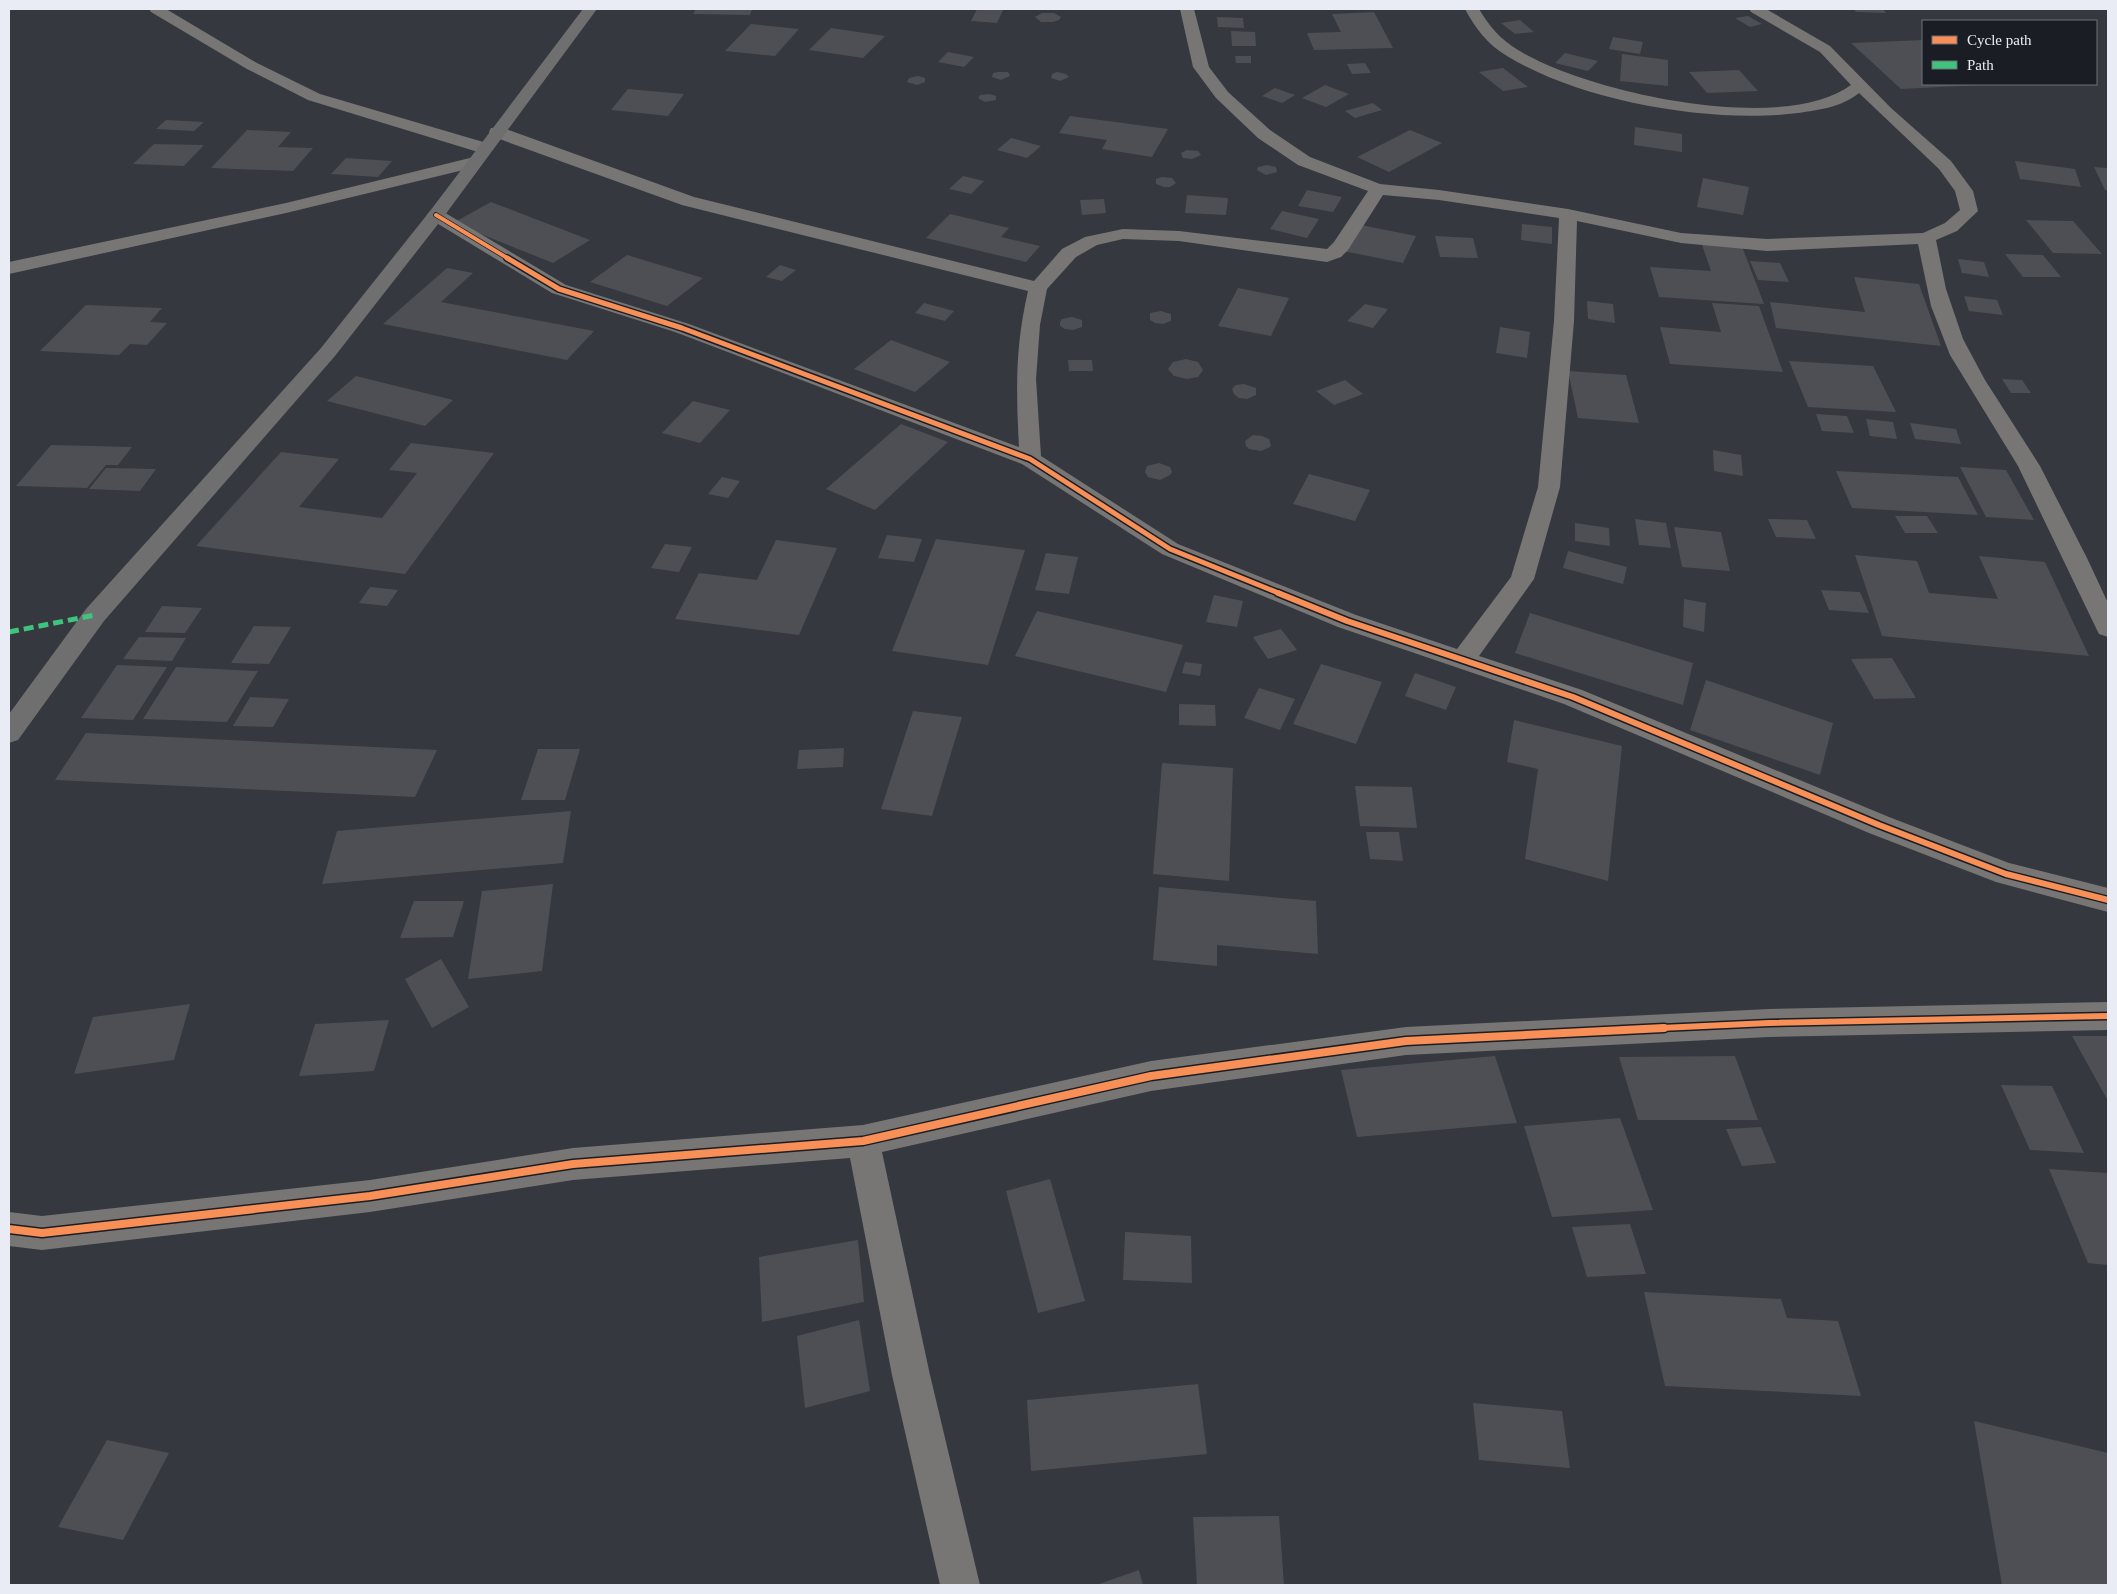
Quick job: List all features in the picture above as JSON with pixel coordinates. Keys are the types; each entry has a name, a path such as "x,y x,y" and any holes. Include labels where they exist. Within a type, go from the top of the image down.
{"main road":[{"path":"9,733 95,615 328,352 436,215 590,9"}],"street":[{"path":"156,9 252,66 314,97 479,155"},
{"path":"1188,9 1194,43 1201,67 1222,95 1264,134 1304,160 1344,178 1378,189 1439,195 1568,214 1681,238 1767,245 1926,238 1951,227 1969,211 1964,191 1944,166 1860,86 1826,49 1756,9"},
{"path":"1472,9 1476,20 1486,33 1545,71 1606,91 1670,105 1709,111 1734,112 1792,108 1843,97 1860,86"},
{"path":"497,132 688,201 1038,288"},
{"path":"9,268 286,208 479,155"},
{"path":"1030,459 1026,379 1030,325 1038,288 1069,253 1091,241 1123,234 1179,236 1327,256 1334,253 1341,246 1378,189"},
{"path":"1462,660 1522,579 1549,487 1564,321 1568,214"},
{"path":"436,215 559,289 682,328 1030,459 1170,549 1347,621 1573,697 1878,825 2006,874 2108,900"},
{"path":"1926,238 1930,267 1938,299 1968,370 2016,444 2076,560 2108,628"},
{"path":"9,1229 42,1233 370,1196 573,1164 863,1141 1151,1076 1406,1041 1770,1023 2108,1016"},
{"path":"863,1141 911,1375 960,1585"}],"building":[{"path":"696,9 752,9 750,15 693,14"},
{"path":"977,9 1003,10 997,23 971,21"},
{"path":"1854,9 1883,9 1886,13 1856,12"},
{"path":"1374,12 1393,48 1314,50 1307,33 1341,32 1332,14"},
{"path":"1042,13 1054,13 1061,17 1053,22 1041,22 1035,17"},
{"path":"1748,16 1762,24 1750,27 1735,18"},
{"path":"1217,17 1243,18 1244,28 1218,27"},
{"path":"1520,20 1534,32 1515,34 1501,23"},
{"path":"751,24 799,29 775,56 725,51"},
{"path":"831,28 885,36 863,58 809,50"},
{"path":"1231,31 1255,32 1256,46 1232,46"},
{"path":"1613,37 1643,42 1640,54 1609,49"},
{"path":"1922,40 1922,85 1980,85 1901,89 1851,43"},
{"path":"948,52 974,57 964,67 938,62"},
{"path":"1565,53 1598,61 1588,71 1555,63"},
{"path":"1622,54 1668,60 1668,86 1620,81"},
{"path":"1235,56 1251,56 1251,63 1236,63"},
{"path":"1365,63 1371,73 1352,74 1347,64"},
{"path":"1503,68 1528,87 1503,91 1479,72"},
{"path":"1739,70 1758,91 1707,93 1689,72"},
{"path":"1008,72 1010,76 1001,80 992,77 993,73"},
{"path":"1057,72 1066,74 1069,77 1060,81 1051,78 1052,74"},
{"path":"918,76 925,78 925,82 917,85 907,82 909,78"},
{"path":"1325,85 1349,94 1326,107 1302,98"},
{"path":"1275,88 1295,95 1282,103 1262,96"},
{"path":"628,89 684,94 668,116 611,110"},
{"path":"989,94 996,96 996,100 985,102 978,98 980,95"},
{"path":"1373,103 1382,110 1355,118 1345,111"},
{"path":"1070,116 1168,129 1152,157 1102,149 1107,140 1059,133"},
{"path":"166,120 204,122 194,131 156,129"},
{"path":"1635,127 1682,134 1682,152 1634,145"},
{"path":"247,130 291,132 278,147 313,148 293,171 211,168"},
{"path":"1410,130 1442,143 1389,172 1357,157"},
{"path":"1011,138 1041,146 1027,158 997,150"},
{"path":"154,144 204,145 184,166 133,164"},
{"path":"1187,150 1198,151 1201,155 1192,159 1183,158 1181,153"},
{"path":"346,158 392,161 378,177 331,174"},
{"path":"2015,161 2075,169 2081,187 2020,179"},
{"path":"1267,165 1276,167 1277,172 1266,175 1257,170 1258,167"},
{"path":"2094,167 2108,168 2108,190 2105,190"},
{"path":"963,176 984,181 971,194 949,189"},
{"path":"1162,177 1172,178 1176,183 1170,187 1156,184 1156,179"},
{"path":"1703,178 1749,187 1743,215 1697,207"},
{"path":"1307,190 1342,197 1333,212 1298,206"},
{"path":"1187,195 1228,198 1226,215 1185,213"},
{"path":"1104,199 1106,213 1082,215 1080,200"},
{"path":"491,202 590,240 553,263 453,223"},
{"path":"1282,211 1319,219 1307,238 1270,229"},
{"path":"950,214 1009,228 1001,237 1040,246 1026,262 926,238"},
{"path":"2026,220 2073,221 2102,254 2053,253"},
{"path":"1356,224 1416,236 1403,263 1343,251"},
{"path":"1522,224 1552,227 1552,244 1521,240"},
{"path":"1435,236 1473,238 1478,258 1440,257"},
{"path":"1701,242 1741,244 1764,304 1659,297 1650,267 1711,271"},
{"path":"2005,254 2043,255 2061,277 2023,277"},
{"path":"627,255 703,278 667,306 590,282"},
{"path":"1958,259 1984,262 1989,277 1962,273"},
{"path":"1750,261 1780,263 1789,282 1758,280"},
{"path":"780,265 796,270 782,281 766,277"},
{"path":"447,268 473,273 441,302 594,331 567,360 383,324"},
{"path":"1854,277 1919,284 1941,346 1776,328 1770,302 1865,312"},
{"path":"1238,288 1289,298 1271,336 1218,326"},
{"path":"1964,296 1997,300 2003,315 1969,311"},
{"path":"1587,301 1613,304 1615,323 1588,319"},
{"path":"924,303 954,311 945,321 915,313"},
{"path":"1712,303 1759,306 1783,372 1670,364 1660,327 1721,332"},
{"path":"1365,304 1388,309 1373,328 1347,321"},
{"path":"86,305 162,308 150,322 167,323 147,345 130,344 119,355 40,351"},
{"path":"1161,311 1171,314 1171,321 1163,324 1150,320 1150,313"},
{"path":"1072,317 1082,320 1082,327 1073,330 1060,326 1062,319"},
{"path":"1500,327 1530,332 1527,358 1496,353"},
{"path":"891,340 950,362 915,392 854,369"},
{"path":"1186,359 1198,362 1203,370 1198,377 1187,379 1174,376 1168,369 1173,362"},
{"path":"1068,360 1092,360 1093,371 1069,371"},
{"path":"1789,361 1873,366 1896,412 1808,407"},
{"path":"1568,371 1626,375 1639,423 1578,418"},
{"path":"356,376 453,400 425,426 327,401"},
{"path":"2002,379 2022,380 2031,393 2011,393"},
{"path":"1345,380 1363,394 1334,405 1316,391"},
{"path":"1244,384 1256,388 1256,395 1247,399 1239,398 1234,394 1232,389 1236,385"},
{"path":"693,401 730,410 700,443 662,433"},
{"path":"1816,414 1847,416 1854,433 1822,431"},
{"path":"1866,419 1893,422 1897,439 1870,436"},
{"path":"1910,423 1956,429 1961,444 1915,439"},
{"path":"901,424 948,442 875,510 826,489"},
{"path":"1253,435 1269,439 1270,447 1261,451 1249,449 1245,441"},
{"path":"411,443 494,453 405,574 196,546 281,452 339,459 299,507 382,518 417,473 389,470"},
{"path":"51,445 132,447 118,465 106,465 87,488 16,486"},
{"path":"1713,450 1741,455 1743,476 1714,471"},
{"path":"1159,463 1170,467 1172,472 1170,475 1160,480 1148,477 1145,472 1147,466"},
{"path":"1960,467 2006,470 2034,520 1986,517"},
{"path":"106,468 156,469 140,491 89,489"},
{"path":"1836,471 1958,477 1978,515 1852,508"},
{"path":"1309,474 1370,490 1355,521 1293,504"},
{"path":"722,477 740,481 728,498 708,494"},
{"path":"1895,516 1927,516 1938,533 1905,533"},
{"path":"1635,519 1666,523 1671,548 1639,545"},
{"path":"1768,519 1807,520 1816,539 1776,537"},
{"path":"1575,523 1609,528 1610,546 1575,541"},
{"path":"1674,527 1721,532 1730,571 1682,567"},
{"path":"887,535 922,539 914,562 878,558"},
{"path":"936,539 1025,550 988,665 892,651"},
{"path":"776,540 837,548 799,635 675,619 699,573 757,580"},
{"path":"665,544 692,547 679,572 651,568"},
{"path":"1568,551 1627,567 1623,584 1563,568"},
{"path":"1046,553 1078,557 1069,594 1035,590"},
{"path":"1855,555 1917,561 1929,593 1998,599 1979,556 2045,562 2089,656 1882,636"},
{"path":"370,587 398,590 387,606 359,603"},
{"path":"1821,590 1860,592 1869,613 1829,610"},
{"path":"1214,595 1243,601 1237,627 1206,622"},
{"path":"1684,599 1706,603 1704,632 1683,627"},
{"path":"162,606 202,608 185,633 145,632"},
{"path":"1037,611 1183,645 1166,692 1015,656"},
{"path":"1530,613 1693,663 1683,705 1515,653"},
{"path":"254,626 291,627 269,664 231,663"},
{"path":"1281,629 1297,650 1268,659 1253,637"},
{"path":"139,637 186,638 172,661 123,659"},
{"path":"1892,658 1916,698 1874,699 1851,659"},
{"path":"1185,662 1202,664 1200,676 1182,673"},
{"path":"1321,664 1382,682 1356,744 1293,724"},
{"path":"117,665 167,667 133,720 81,718"},
{"path":"176,667 258,671 227,722 143,719"},
{"path":"1415,673 1456,687 1446,710 1405,696"},
{"path":"1706,680 1833,723 1820,775 1690,730"},
{"path":"1259,688 1295,699 1280,730 1244,718"},
{"path":"250,697 289,699 273,727 233,726"},
{"path":"1179,704 1215,705 1216,726 1179,725"},
{"path":"913,711 962,717 932,816 881,809"},
{"path":"1514,720 1622,746 1608,881 1525,859 1538,769 1507,762"},
{"path":"86,733 437,750 415,797 55,780"},
{"path":"844,748 843,767 797,769 799,750"},
{"path":"538,749 580,749 565,800 521,800"},
{"path":"1162,763 1233,768 1229,881 1153,874"},
{"path":"1355,786 1412,787 1417,828 1360,826"},
{"path":"571,811 563,863 322,884 337,831"},
{"path":"1366,832 1399,832 1403,861 1370,859"},
{"path":"553,884 542,971 468,979 482,891"},
{"path":"1159,887 1316,901 1318,954 1217,945 1217,966 1153,960"},
{"path":"414,901 464,901 453,937 400,938"},
{"path":"441,959 469,1007 432,1028 405,979"},
{"path":"190,1004 174,1060 74,1074 93,1017"},
{"path":"389,1020 374,1071 299,1076 315,1024"},
{"path":"2072,1036 2108,1036 2108,1101"},
{"path":"1495,1056 1517,1123 1357,1137 1341,1070"},
{"path":"1735,1056 1758,1120 1638,1120 1619,1057"},
{"path":"2001,1085 2052,1086 2084,1153 2030,1150"},
{"path":"1620,1118 1653,1210 1552,1217 1524,1126"},
{"path":"1761,1127 1776,1163 1742,1166 1726,1129"},
{"path":"2049,1169 2108,1173 2108,1265 2088,1263"},
{"path":"1050,1179 1085,1301 1038,1313 1006,1191"},
{"path":"1630,1224 1646,1274 1587,1277 1572,1227"},
{"path":"1125,1232 1191,1236 1192,1283 1123,1280"},
{"path":"858,1240 864,1302 762,1322 759,1257"},
{"path":"1644,1292 1781,1299 1787,1318 1838,1321 1861,1396 1665,1386"},
{"path":"859,1320 870,1391 805,1408 797,1336"},
{"path":"1198,1384 1207,1454 1031,1471 1027,1400"},
{"path":"1473,1403 1562,1411 1570,1468 1479,1460"},
{"path":"1974,1421 2108,1453 2108,1585 2002,1585"},
{"path":"107,1440 169,1453 123,1540 58,1527"},
{"path":"1279,1516 1284,1585 1197,1585 1193,1517"},
{"path":"1139,1570 1143,1585 1096,1585"}],"marked path":[{"path":"9,632 95,615"}],"cycle path":[{"path":"436,215 559,289 682,328 1030,459 1170,549 1347,621 1573,697 1879,825 2006,874 2108,900"},
{"path":"9,1229 42,1233 370,1196 573,1164 863,1141 1151,1076 1406,1041 1769,1023 2108,1016"}]}
